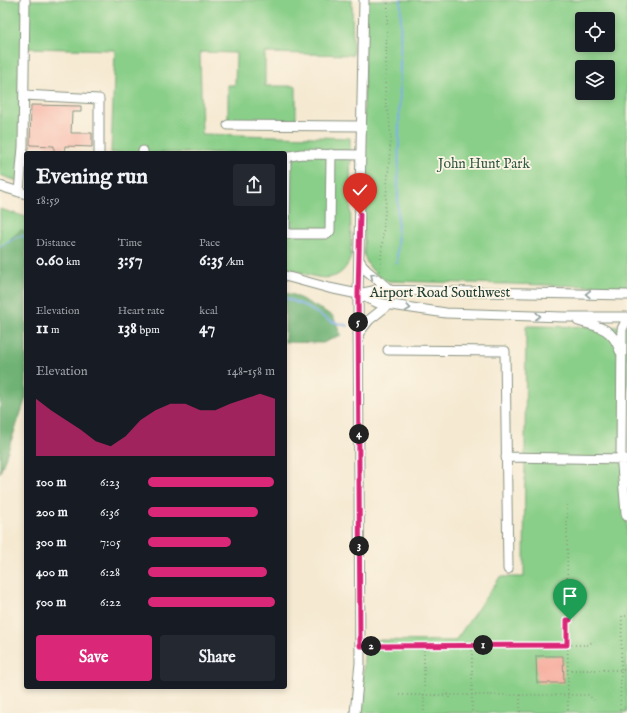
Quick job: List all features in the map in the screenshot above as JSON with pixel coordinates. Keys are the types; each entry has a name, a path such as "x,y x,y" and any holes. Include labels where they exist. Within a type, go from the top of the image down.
{"street":[{"path":"0,186 23,193 25,0"},
{"path":"355,713 360,663 358,294 364,0"},
{"path":"24,95 99,99 99,151"},
{"path":"228,125 362,126"},
{"path":"287,159 290,156 302,154 361,155"},
{"path":"287,234 327,234 330,231 331,154"},
{"path":"359,260 366,270 390,290"},
{"path":"287,277 328,288 358,294"},
{"name":"Airport Road Southwest","path":"358,294 378,290 390,290 627,295"},
{"name":"Airport Road Southwest","path":"358,294 378,303 446,313 627,318"},
{"path":"358,334 369,320 388,305"},
{"path":"563,317 597,325 606,330 612,335 618,346 621,357"},
{"path":"627,318 622,329 621,357 627,516"},
{"path":"388,350 505,351 508,569"},
{"path":"506,457 624,459"}],"path":[{"path":"380,273 391,138 385,89 388,0"},
{"path":"567,505 568,713"},
{"path":"620,713 622,616 627,616"},
{"path":"564,620 570,620"},
{"path":"360,646 587,645 594,641"},
{"path":"424,646 424,713"},
{"path":"472,646 472,713"},
{"path":"567,670 627,670"},
{"path":"445,691 449,695 449,700"},
{"path":"400,695 588,695 594,700"},
{"path":"520,695 520,713"}],"green space":[{"path":"0,0 352,0 353,55 265,53 265,86 296,86 296,121 228,120 228,85 235,85 236,53 200,52 202,134 350,138 351,257 345,268 339,274 323,278 304,274 287,268 287,151 111,151 115,50 26,48 23,183 0,175"},
{"name":"John Hunt Park","path":"364,0 627,0 627,287 388,281 380,277 368,264 364,255"},
{"path":"0,209 24,216 24,231 21,230 0,248"},
{"path":"21,230 24,231 24,404 0,473 0,248"},
{"path":"287,293 294,295 333,316 341,335 323,343 287,342"},
{"path":"526,326 627,327 627,713 361,713 365,640 455,641 500,577 524,577"}],"building":[{"path":"31,105 81,106 81,112 72,112 71,133 92,133 92,147 65,146 64,151 54,151 54,146 30,145"},
{"path":"536,656 563,656 564,683 537,683"}],"waterway":[{"path":"397,263 401,0"},
{"path":"0,247 16,237 24,236"},
{"path":"287,299 303,305 330,321 348,326"}],"route":[{"path":"360,214 358,294 360,646 567,645 567,620 570,620"}]}
